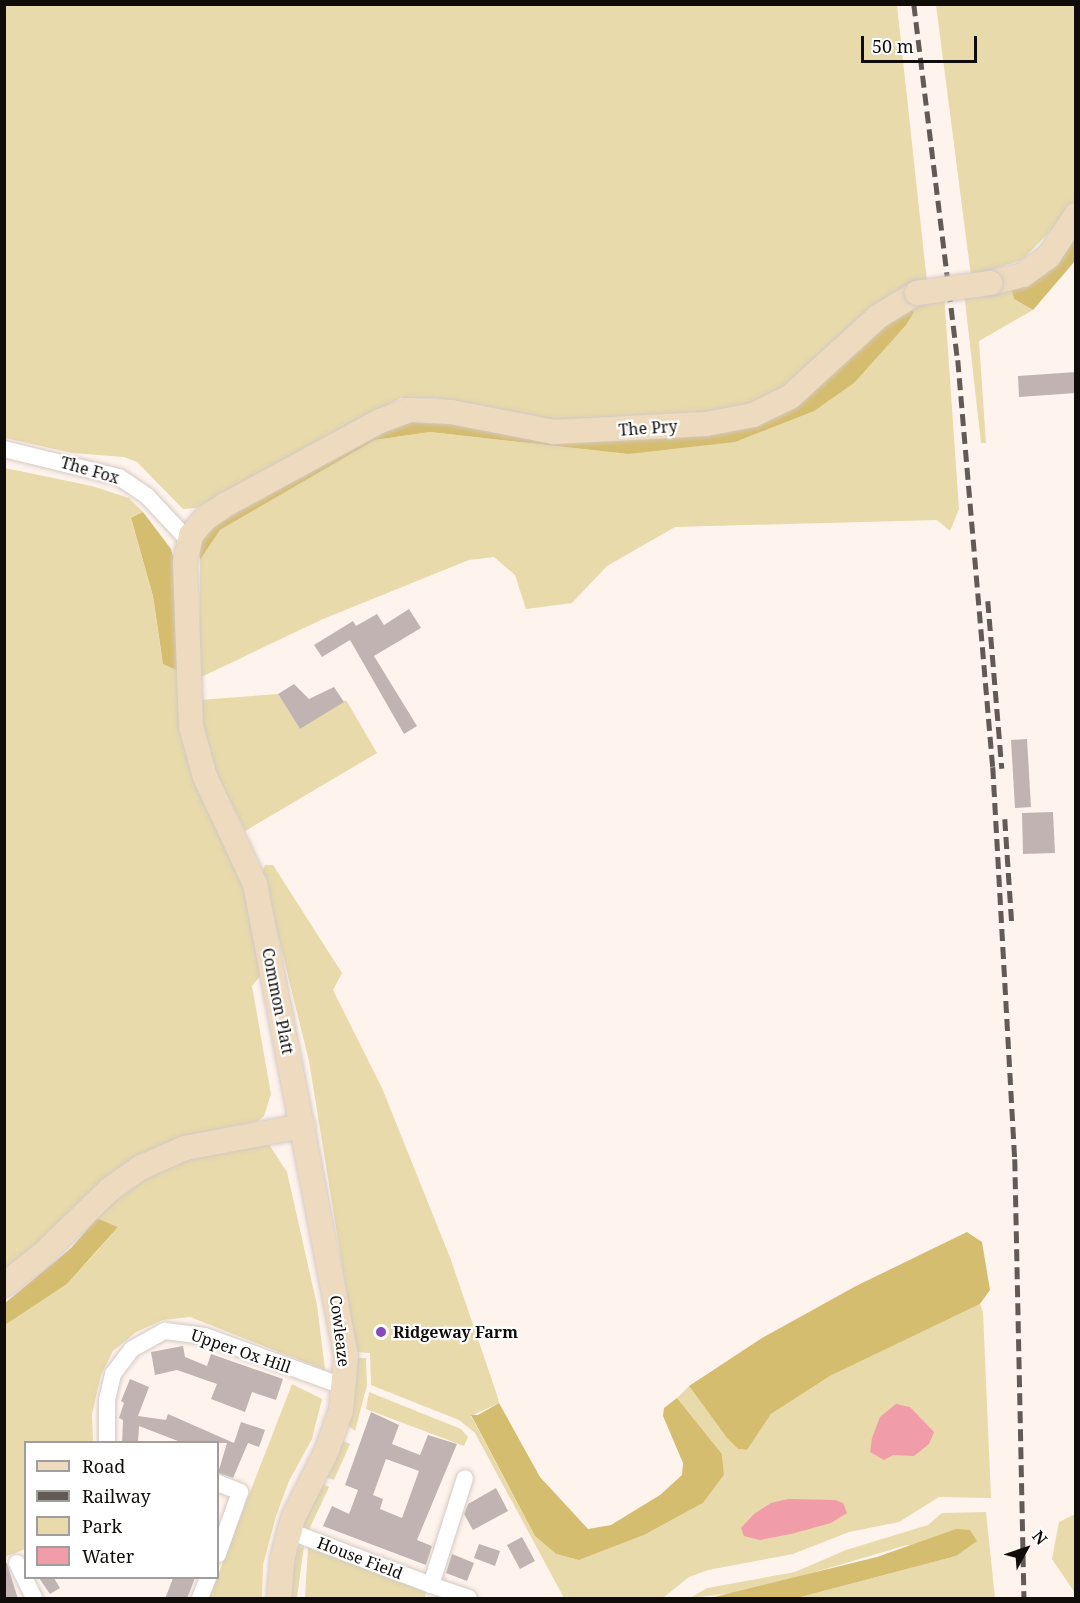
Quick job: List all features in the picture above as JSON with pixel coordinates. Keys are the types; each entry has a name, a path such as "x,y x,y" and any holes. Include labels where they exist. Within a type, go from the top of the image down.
{"main road":[{"name":"The Pry","path":"189,540 200,523 227,504 380,421 410,410 451,412 554,432 694,425 753,415 790,397 879,316 917,292 990,283 1023,274 1049,256 1076,215"},
{"name":"Common Platt","path":"189,540 185,562 191,726 205,777 255,884 303,1126"},
{"path":"4,1285 43,1254 110,1189 142,1167 185,1148 303,1126"},
{"name":"Cowleaze","path":"279,1599 289,1531 332,1438 345,1387 343,1327 303,1126"}],"street":[{"name":"The Fox","path":"4,449 119,477 147,496 189,540"},
{"name":"Upper Ox Hill","path":"107,1441 107,1400 113,1374 132,1348 165,1331 206,1336 345,1387"},
{"path":"431,1585 465,1479"},
{"path":"219,1483 240,1492 219,1551"},
{"name":"House Field","path":"289,1531 469,1599"},
{"path":"16,1563 34,1599"},
{"path":"200,1599 208,1579"}],"green space":[{"path":"5,5 897,5 927,282 786,386 756,403 700,416 559,423 489,412 436,398 401,398 196,508 183,509 137,462 124,457 72,453 5,438"},
{"path":"936,5 1075,5 1075,198 1070,211 1022,260 971,276"},
{"path":"1011,288 1014,299 1033,310 979,341 986,443 981,443 964,292"},
{"path":"944,293 959,509 950,531 937,520 675,527 607,566 572,603 526,609 515,575 494,557 469,560 323,619 199,678 200,560 220,530 375,440 430,432 628,454 854,383 909,306"},
{"path":"5,468 92,486 129,498 143,512 131,519 153,596 161,652 179,671 248,894 260,976 252,986 271,1094 264,1116 258,1121 191,1135 140,1156 5,1272"},
{"path":"278,694 300,729 346,700 377,753 245,831 207,755 199,700"},
{"path":"265,865 273,865 342,973 333,990 382,1088 451,1260 497,1395 499,1403 471,1416 535,1536 556,1554 579,1560 644,1535 703,1503 724,1475 722,1454 677,1398 689,1386 727,1438 738,1449 747,1450 771,1414 830,1376 980,1304 983,1312 991,1498 939,1497 899,1522 849,1532 793,1554 708,1570 689,1577 663,1598 564,1598 475,1433 459,1420 371,1385 370,1353 356,1352 309,1061 262,871"},
{"path":"268,1143 287,1172 317,1305 325,1370 190,1317 163,1320 136,1332 113,1351 101,1375 92,1414 93,1441 24,1441 24,1549 5,1557 5,1325 67,1284 98,1250 118,1227 97,1218 125,1188 174,1160"},
{"path":"354,1358 366,1358 367,1385 355,1431 346,1424"},
{"path":"292,1384 322,1399 312,1439 289,1481 276,1516 263,1565 262,1598 209,1598 216,1579 219,1579 219,1572"},
{"path":"369,1392 461,1429 468,1437 464,1446 366,1409"},
{"path":"343,1441 350,1444 334,1480 326,1477"},
{"path":"321,1483 329,1487 308,1532 302,1523"},
{"path":"986,1512 995,1598 797,1598 956,1556 907,1545 751,1591 690,1598 707,1588 795,1572 846,1550 928,1525 942,1513"},
{"path":"1075,1514 1075,1593 1052,1559 1059,1522"},
{"path":"304,1546 297,1598 287,1598 295,1550"},
{"path":"308,1548 426,1591 425,1598 305,1598"}],"shaded area":[{"path":"1075,227 1075,261 1033,310 1014,299 1011,288"},
{"path":"909,306 914,312 906,325 854,383 814,411 735,442 628,454 430,432 375,440 220,530 200,560 198,541 212,523 399,420 725,428"},
{"path":"143,512 171,549 181,582 179,671 163,664 153,596 131,518"},
{"path":"97,1218 118,1227 67,1284 5,1325 5,1303 71,1248"},
{"path":"967,1232 982,1242 990,1290 980,1304 830,1376 771,1414 747,1450 738,1449 727,1438 689,1386 762,1338 856,1286"},
{"path":"677,1398 722,1454 724,1475 703,1503 644,1535 579,1560 556,1554 535,1536 471,1415 478,1415 499,1403 540,1477 588,1529 611,1525 660,1495 682,1475 683,1463 663,1416 664,1408"},
{"path":"956,1529 970,1530 977,1541 956,1556 797,1598 710,1598 877,1557"}],"water":[{"path":"896,1404 910,1407 934,1432 929,1444 914,1456 893,1455 884,1460 870,1452 872,1438 880,1417"},
{"path":"788,1499 835,1500 843,1503 847,1513 831,1523 791,1534 760,1540 744,1536 741,1528 754,1514 771,1503"}],"building":[{"path":"1076,372 1076,393 1019,397 1018,376"},
{"path":"409,609 421,628 374,656 417,726 404,734 350,640 322,657 314,645 353,621 356,626 377,614 384,625"},
{"path":"294,684 309,699 334,687 344,702 300,729 278,694"},
{"path":"1027,739 1031,807 1015,808 1011,740"},
{"path":"1053,812 1055,853 1023,854 1022,813"},
{"path":"183,1346 185,1357 207,1366 211,1354 283,1379 276,1400 252,1392 245,1412 211,1399 217,1384 177,1370 155,1375 151,1352"},
{"path":"130,1379 149,1387 138,1416 166,1420 168,1414 234,1443 241,1422 265,1430 259,1447 248,1443 233,1478 219,1473 227,1443 178,1441 139,1426 138,1441 122,1441 123,1420 119,1418 124,1403 121,1401"},
{"path":"371,1412 399,1425 392,1444 420,1455 428,1435 457,1444 417,1540 432,1546 426,1565 323,1526 332,1506 349,1514 358,1490 345,1485","holes":["386,1459 419,1471 402,1518 380,1509 383,1499 373,1495"]},
{"path":"496,1488 508,1511 473,1530 464,1514 468,1504"},
{"path":"522,1537 535,1561 520,1569 507,1545"},
{"path":"479,1544 500,1551 495,1566 474,1558"},
{"path":"452,1554 474,1563 467,1581 446,1573"},
{"path":"4,1563 7,1563 18,1599 4,1599"},
{"path":"40,1579 55,1579 60,1588 50,1594"},
{"path":"173,1579 195,1579 187,1599 165,1599"}],"railway":[{"path":"914,4 958,360 993,767 1015,1159 1024,1598"},
{"path":"988,601 1002,768"},
{"path":"1005,819 1012,924"}],"place":[{"name":"Ridgeway Farm","path":"381,1332"}]}
